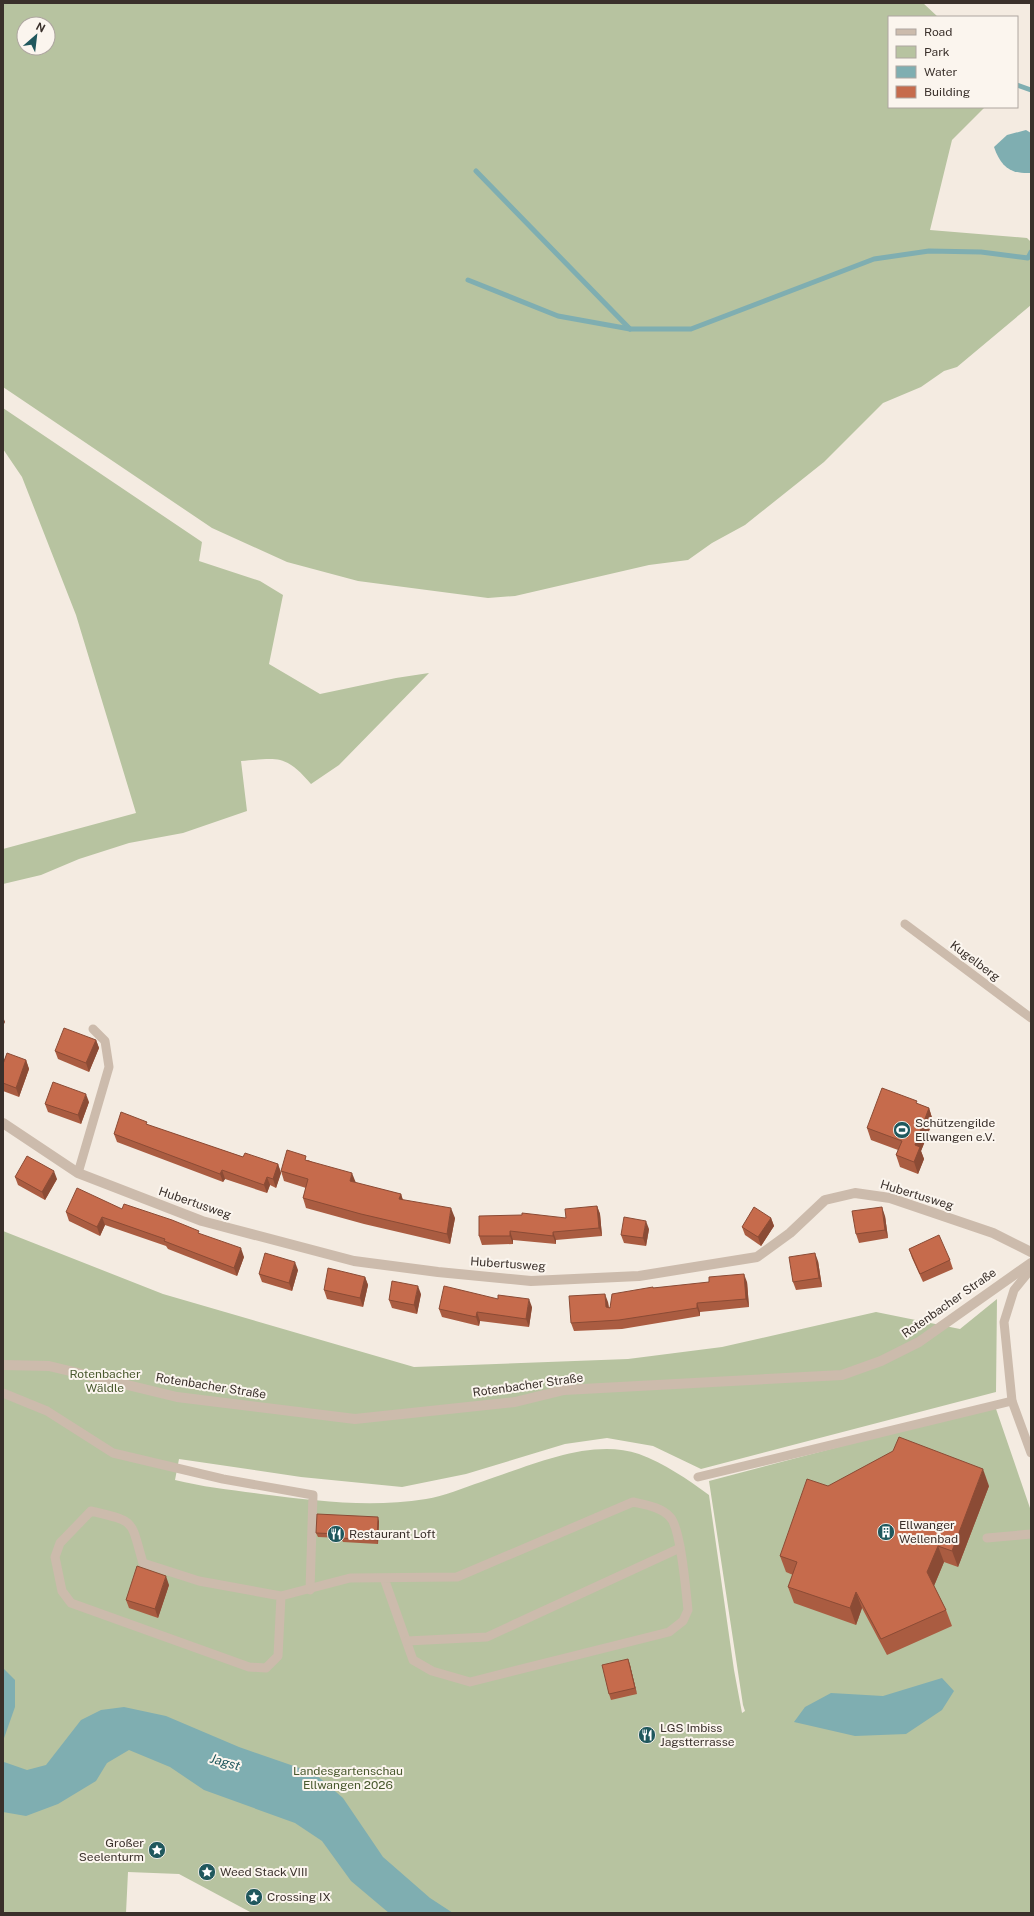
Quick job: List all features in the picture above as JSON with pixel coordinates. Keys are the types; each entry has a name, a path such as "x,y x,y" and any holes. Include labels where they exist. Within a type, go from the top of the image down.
{"street":[{"name":"Hubertusweg","path":"3,1123 78,1173 202,1221 354,1261 438,1272 531,1281 639,1276 757,1257 790,1233 825,1200 855,1193 890,1198 992,1233 1031,1252"},
{"name":"Rotenbacher Straße","path":"3,1365 49,1366 177,1397 355,1419 515,1402 564,1390 842,1375 881,1361 919,1342 1031,1263"}],"lane":[{"name":"Kugelberg","path":"905,924 1031,1018"},
{"path":"78,1173 109,1067 106,1041 93,1029"},
{"path":"1031,1269 1014,1290 1004,1322 1012,1401 1031,1453"},
{"path":"3,1393 47,1411 113,1453 223,1479 313,1495 310,1590"},
{"path":"698,1476 1012,1401"},
{"path":"281,1596 278,1656 266,1668 249,1667 71,1603 62,1590 55,1558 60,1543 91,1511 124,1519 132,1525 143,1564 199,1581 281,1596 310,1590 350,1578 457,1577 633,1502 658,1509 671,1517 677,1531 688,1610 683,1621 669,1632 470,1682 432,1671 413,1660 384,1578"},
{"path":"987,1538 1031,1534"},
{"path":"407,1641 488,1637 680,1548"}],"green space":[{"path":"3,3 923,3 937,16 888,16 888,108 984,108 952,140 930,230 1027,238 1031,242 1031,305 957,367 944,371 921,387 883,403 824,462 745,525 712,543 688,560 649,565 515,596 488,598 358,581 287,562 212,528 3,387"},
{"path":"3,408 202,542 199,561 260,581 283,595 269,664 320,694 396,678 429,673 339,765 311,784 294,767 280,760 264,759 241,761 247,811 183,833 129,843 79,859 41,875 3,884 3,849 136,813 76,615 22,477 3,449"},
{"path":"3,1231 163,1294 414,1367 628,1359 722,1347 876,1312 960,1329 997,1299 996,1392 701,1469 653,1446 607,1438 565,1444 466,1474 402,1487 301,1477 179,1459 175,1480 196,1485 303,1499 364,1503 405,1502 426,1499 454,1492 538,1462 580,1451 600,1449 620,1450 639,1454 675,1472 709,1495 734,1670 742,1713 745,1711 709,1481 995,1406 1031,1511 1031,1913 252,1913 179,1874 128,1872 126,1913 3,1913"}],"water":[{"path":"1026,130 1031,133 1031,173 1017,172 1007,168 1000,160 994,147 1007,135"},
{"path":"3,1668 15,1680 15,1707 3,1741"},
{"path":"942,1678 954,1691 942,1710 906,1734 855,1736 794,1722 805,1707 831,1693 883,1696"},
{"name":"Jagst","path":"124,1707 166,1716 239,1747 314,1773 343,1798 383,1857 430,1898 453,1913 389,1913 351,1881 322,1841 295,1823 204,1790 170,1767 129,1750 107,1763 96,1781 58,1804 26,1816 3,1812 3,1759 4,1762 27,1770 46,1765 81,1720 101,1710"}],"building":[{"path":"64,1028 96,1040 86,1063 55,1051"},
{"path":"7,1053 26,1060 16,1088 3,1083 3,1064"},
{"path":"53,1082 86,1094 78,1115 45,1104"},
{"name":"Schützengilde Ellwangen e.V.","path":"882,1088 917,1101 916,1103 929,1108 915,1145 920,1147 914,1162 896,1155 902,1141 867,1128"},
{"path":"121,1112 147,1122 146,1124 243,1157 245,1153 278,1164 273,1179 267,1177 264,1185 222,1170 220,1174 114,1134"},
{"path":"287,1150 306,1156 305,1160 352,1173 350,1181 401,1194 399,1199 451,1208 447,1234 361,1214 303,1198 308,1179 281,1171"},
{"path":"27,1156 54,1171 42,1192 15,1177"},
{"path":"77,1188 122,1209 124,1204 172,1220 199,1231 198,1233 241,1248 234,1268 164,1241 165,1239 102,1217 97,1227 66,1212"},
{"path":"597,1206 599,1228 553,1232 553,1236 510,1231 510,1236 479,1236 479,1216 522,1215 522,1213 566,1218 565,1209"},
{"path":"754,1207 771,1218 758,1237 742,1227"},
{"path":"882,1207 885,1230 856,1234 852,1211"},
{"path":"624,1217 646,1221 643,1238 621,1235"},
{"path":"939,1235 950,1260 920,1274 909,1249"},
{"path":"265,1253 295,1262 289,1283 259,1274"},
{"path":"815,1253 819,1278 793,1282 789,1257"},
{"path":"328,1268 365,1277 360,1298 324,1290"},
{"path":"744,1274 746,1299 697,1303 697,1308 619,1320 571,1323 569,1296 605,1294 606,1307 610,1308 612,1294 653,1287 709,1282 709,1277"},
{"path":"392,1281 418,1286 414,1305 389,1300"},
{"path":"444,1286 498,1299 498,1295 529,1299 526,1319 477,1312 476,1317 439,1309"},
{"name":"Ellwanger Wellenbad","path":"899,1437 983,1469 952,1551 938,1546 927,1572 946,1610 881,1639 856,1592 850,1608 788,1587 797,1562 780,1556 807,1479 828,1486 893,1451"},
{"name":"Restaurant Loft","path":"317,1514 378,1517 377,1540 341,1538 341,1534 316,1533"},
{"path":"137,1566 166,1576 155,1609 126,1600"},
{"path":"628,1659 635,1688 609,1694 602,1665"}],"waterway":[{"path":"1018,85 1031,90"},
{"path":"476,171 630,329"},
{"path":"468,280 558,316 630,329 691,329 874,259 929,251 981,252 1028,258 1031,252"}],"place":[{"name":"Schützengilde Ellwangen e.V.","path":"902,1130"},
{"name":"Ellwanger Wellenbad","path":"886,1532"},
{"name":"Restaurant Loft","path":"336,1534"},
{"name":"LGS Imbiss Jagstterrasse","path":"647,1735"},
{"name":"Großer Seelenturm","path":"157,1850"},
{"name":"Weed Stack VIII","path":"207,1872"},
{"name":"Crossing IX","path":"254,1897"}],"park label":[{"name":"Rotenbacher Wäldle","path":"105,1381"},
{"name":"Landesgartenschau Ellwangen 2026","path":"348,1778"}]}
